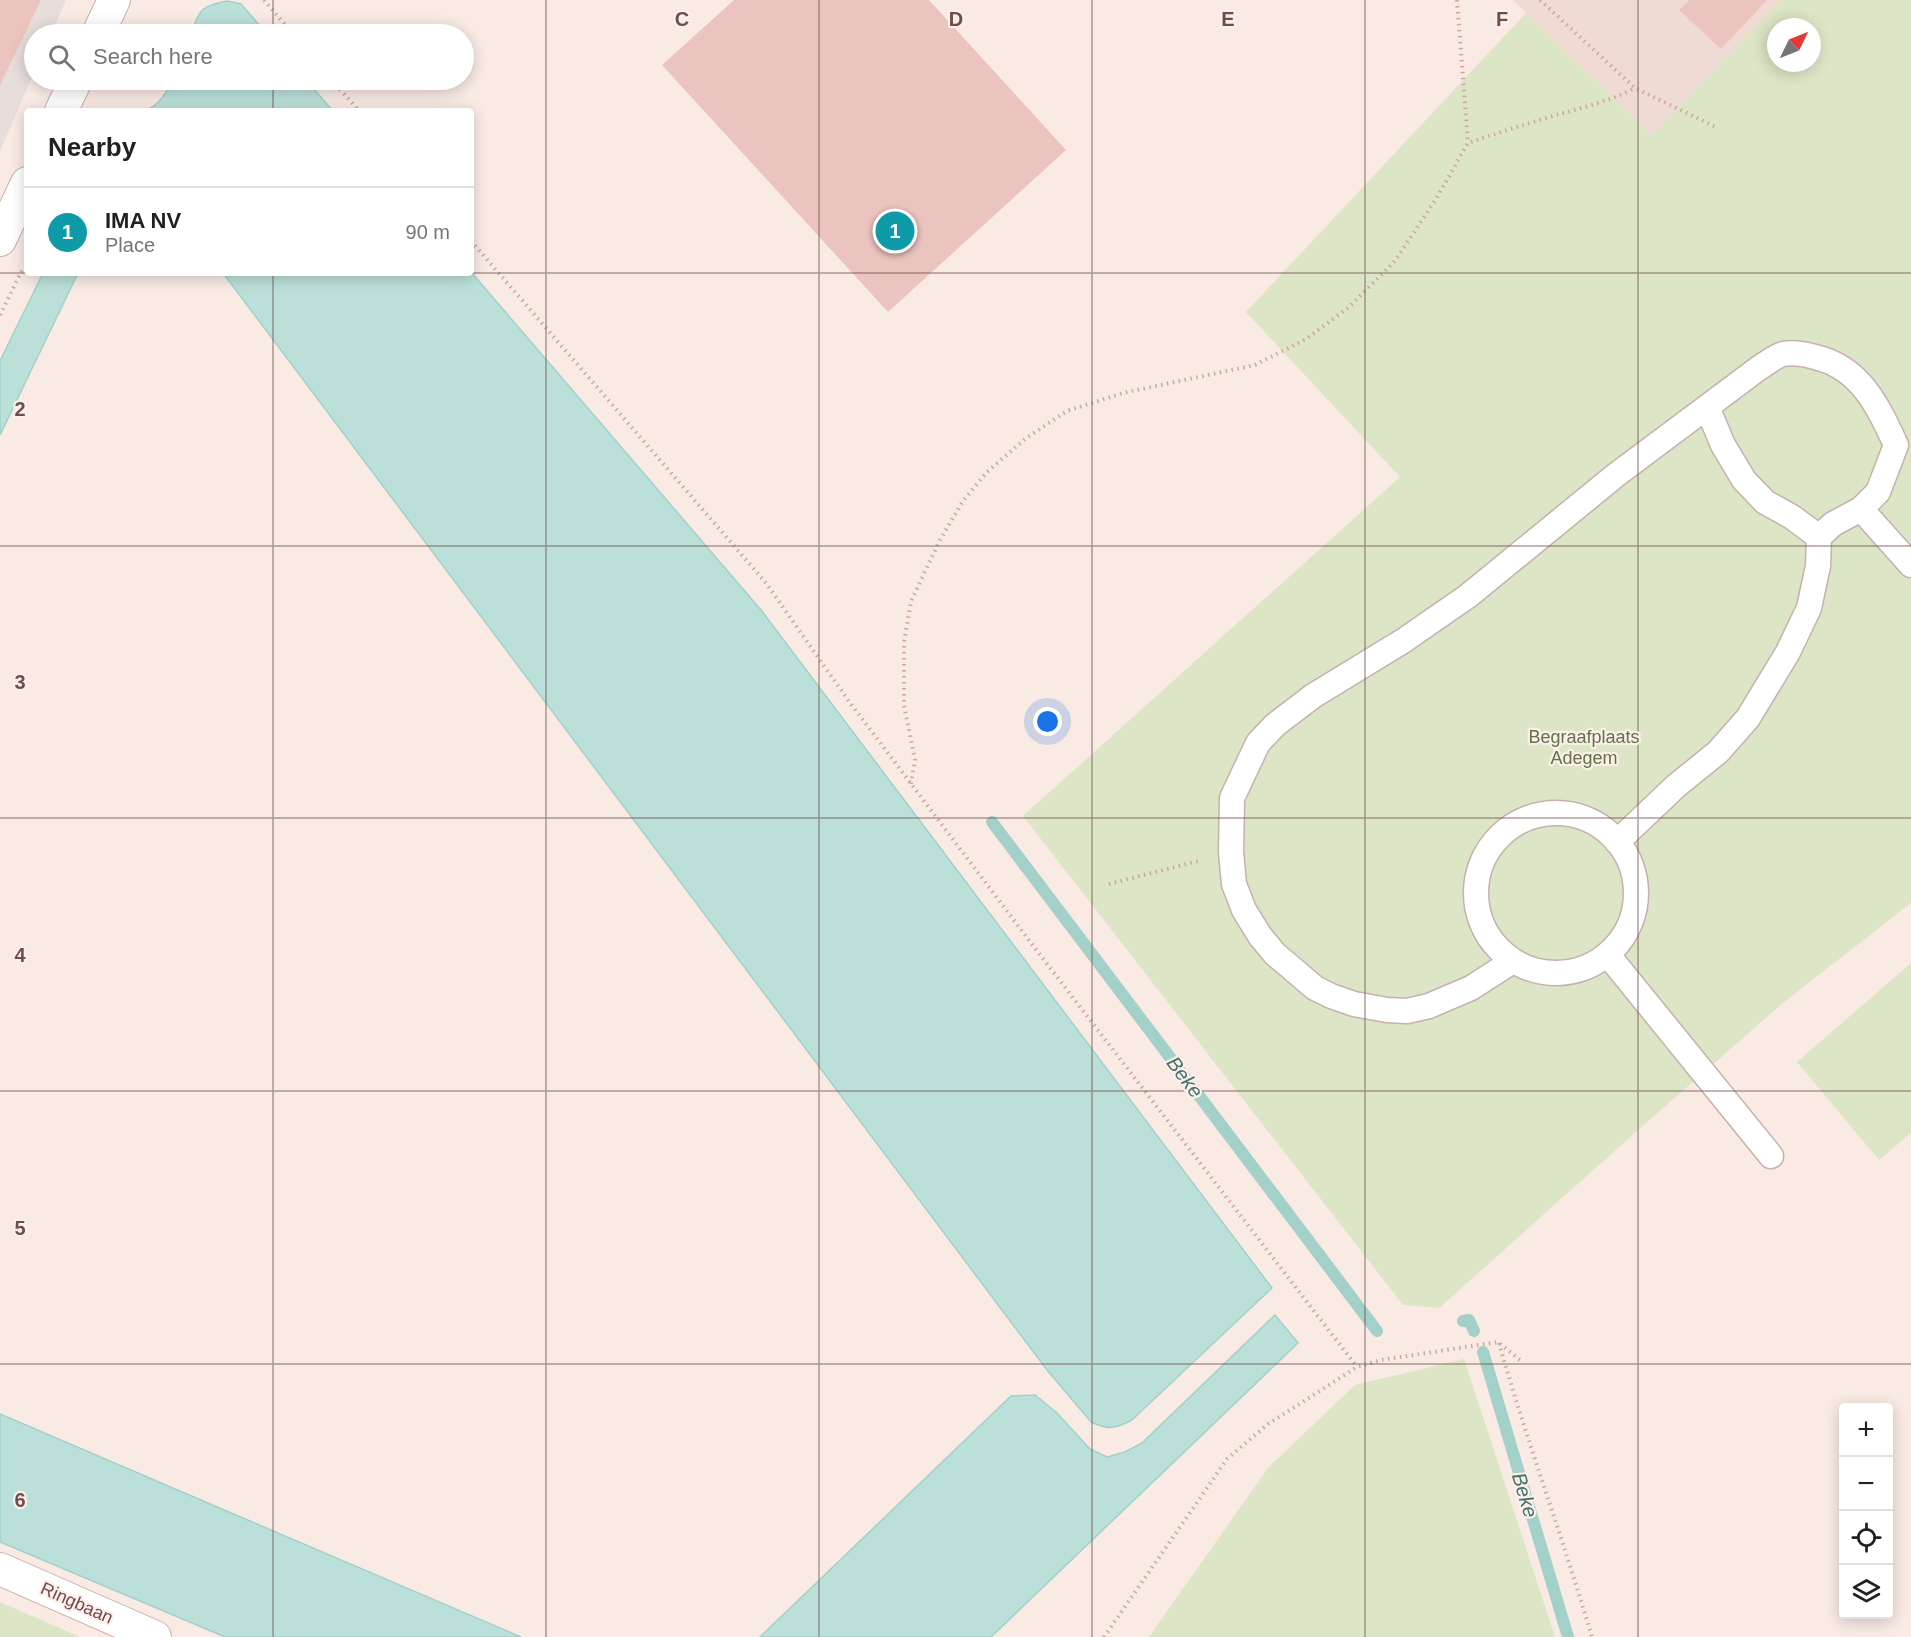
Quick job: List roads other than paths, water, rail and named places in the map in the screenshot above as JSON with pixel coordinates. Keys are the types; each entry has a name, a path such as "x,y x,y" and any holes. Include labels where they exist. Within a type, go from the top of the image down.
{"street":[{"path":"103,24 114,0"},
{"path":"63,108 71,90"},
{"path":"0,240 24,189"},
{"path":"1513,961 1471,988 1407,1011 1354,1004 1315,988 1297,974 1275,954 1260,936 1234,884 1231,852 1232,798 1258,742 1275,725 1313,696 1403,641 1468,597 1616,475 1781,354 1801,354 1828,360 1859,380 1878,406 1896,445 1878,492 1861,508 1833,524 1819,537 1818,566 1809,608 1788,652 1748,718 1718,752 1676,786 1617,842"},
{"path":"1707,407 1723,446 1744,480 1765,502 1792,517 1819,537"},
{"path":"1861,508 1911,565"},
{"path":"1558,812 1585,818 1608,832 1626,853 1636,880 1635,908 1626,933 1608,955 1586,968 1561,973 1536,971 1513,961 1493,944 1481,921 1476,896 1478,871 1489,848 1506,829 1531,816 1558,812"},
{"path":"1608,955 1771,1156"},
{"name":"Ringbaan","path":"0,1569 154,1637"}],"water":[{"path":"227,1 241,4 258,24 195,24 202,10"},
{"path":"167,90 315,90 330,108 150,108"},
{"path":"474,275 761,610 1272,1288 1132,1420 1121,1425 1111,1427 1091,1422 1047,1370 225,276"},
{"path":"42,276 77,276 0,435 0,361"},
{"path":"1275,1315 1298,1343 991,1637 760,1637 1011,1396 1035,1395 1057,1413 1090,1449 1107,1457 1125,1452 1142,1443"},
{"path":"0,1414 521,1637 225,1637 0,1542"}],"waterway":[{"name":"Beke","path":"992,822 1377,1331"},
{"name":"Beke","path":"1463,1321 1469,1320 1474,1331"},
{"name":"Beke","path":"1483,1352 1568,1637"}],"place":[{"name":"IMA NV","path":"895,231"}],"park label":[{"name":"Begraafplaats Adegem","path":"1584,747"}]}
